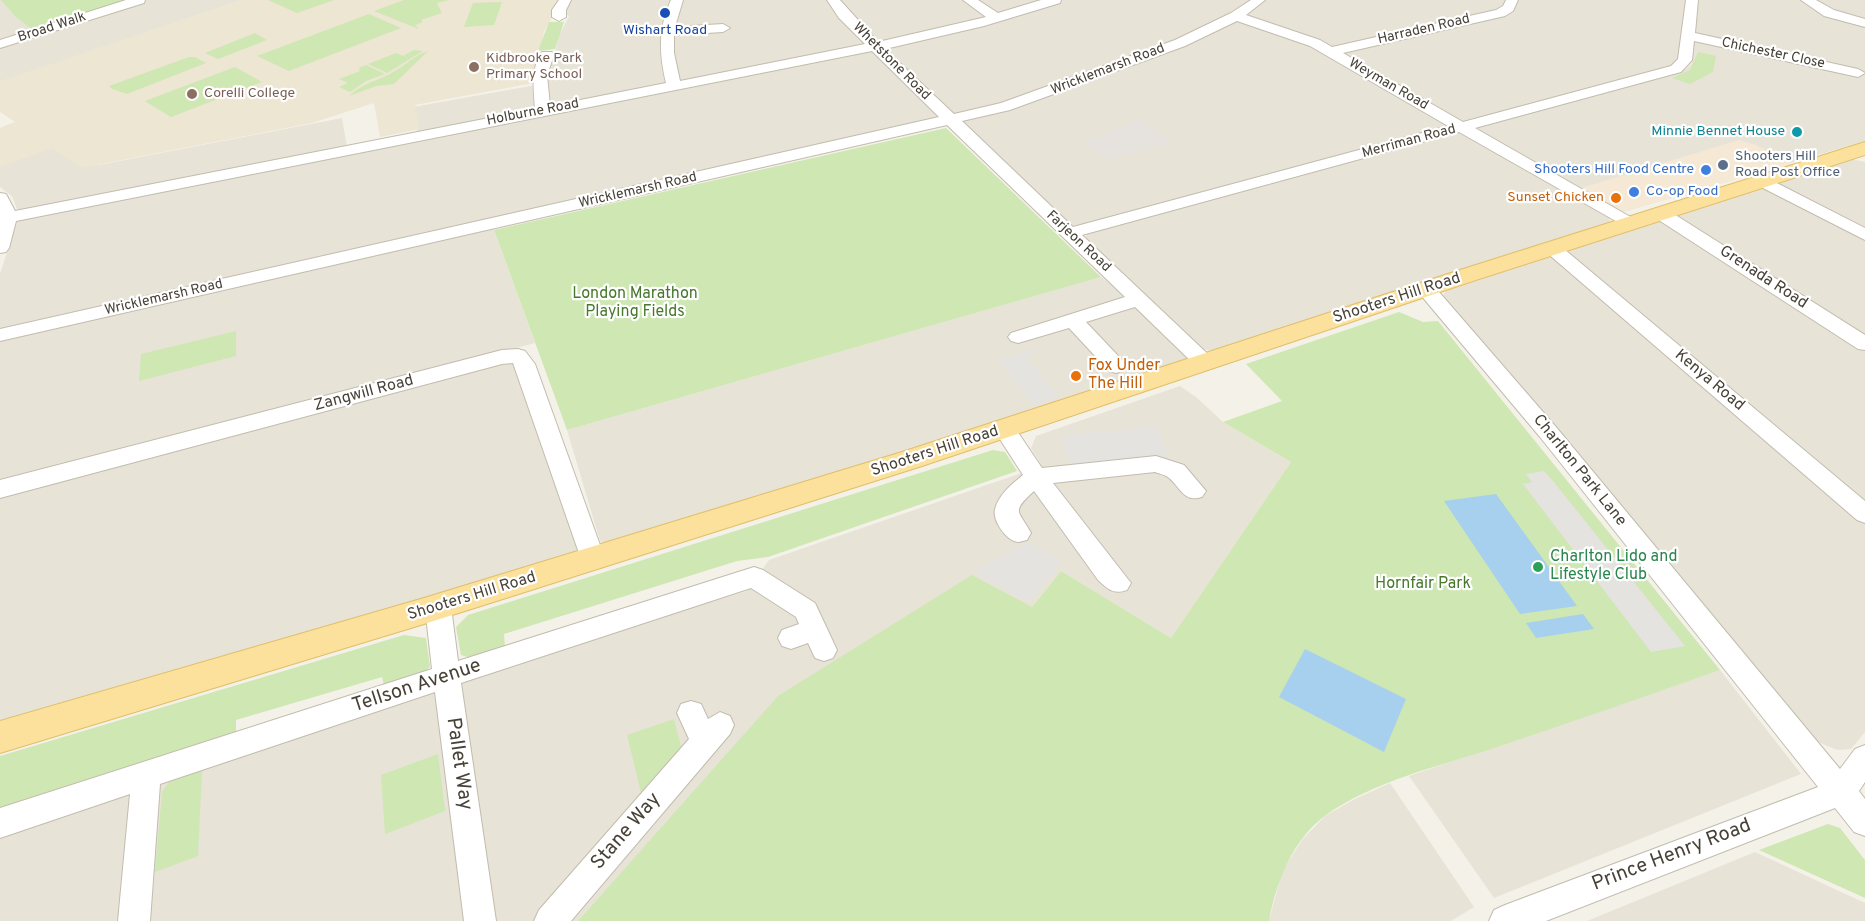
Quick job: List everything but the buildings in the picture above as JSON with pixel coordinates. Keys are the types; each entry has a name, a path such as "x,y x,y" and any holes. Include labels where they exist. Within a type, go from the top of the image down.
{"main road":[{"name":"Shooters Hill Road","path":"0,737 438,607 1005,430 1628,223 1861,153"}],"street":[{"name":"Broad Walk","path":"0,44 139,0"},
{"path":"559,17 559,10 565,0"},
{"path":"674,86 666,56 667,31 677,0"},
{"name":"Whetstone Road","path":"833,0 874,46 951,121"},
{"path":"969,0 998,18"},
{"name":"Holburne Road","path":"9,217 874,46 998,18 1055,0"},
{"name":"Wricklemarsh Road","path":"0,335 1005,107 1133,62 1210,29 1236,16 1259,0"},
{"name":"Harraden Road","path":"1330,52 1500,12 1508,8 1512,0"},
{"name":"Merriman Road","path":"1070,233 1676,69 1685,60 1692,0"},
{"path":"1807,0 1829,13 1865,23"},
{"name":"Weyman Road","path":"1236,16 1304,39 1330,52 1628,223"},
{"path":"667,31 723,28"},
{"name":"Chichester Close","path":"1688,36 1858,73"},
{"path":"543,111 540,75 542,62 547,55"},
{"name":"Farjeon Road","path":"951,121 1205,363"},
{"path":"1762,181 1865,235"},
{"path":"0,198 9,217 0,248"},
{"name":"Grenada Road","path":"1660,213 1865,344"},
{"name":"Kenya Road","path":"1552,248 1865,514"},
{"name":"Charlton Park Lane","path":"1426,289 1548,432 1865,822"},
{"path":"1018,337 1139,299"},
{"path":"1073,320 1116,366"},
{"name":"Zangwill Road","path":"0,489 502,357 518,356 525,364 593,559"},
{"path":"1005,430 1036,477 1107,573 1118,584"},
{"path":"1019,533 1006,517 1006,508 1036,477 1156,464 1176,471 1194,491"},
{"name":"Tellson Avenue","path":"0,823 754,577 806,610 810,639"},
{"name":"Pallet Way","path":"438,607 480,921"},
{"name":"Stane Way","path":"550,921 712,734 691,713"},
{"name":"Prince Henry Road","path":"1505,921 1828,797 1849,781 1865,758"},
{"path":"134,921 146,777"}],"shaded area":[{"path":"0,0 133,0 0,42"},
{"path":"146,0 242,0 0,82 0,47"},
{"name":"Corelli College","path":"242,0 434,0 436,2 562,0 544,31 534,83 415,105 419,129 380,137 374,103 312,123 81,168 52,148 0,167 0,128 15,122 0,112 0,81"},
{"path":"571,0 674,0 669,81 662,86 557,106 549,104 544,64 554,56 559,36 569,16 563,11"},
{"path":"682,0 829,0 866,44 687,81 677,79 670,45"},
{"path":"837,0 1051,0 885,43 875,42"},
{"path":"1063,0 1253,0 1180,39 1008,103 950,115 883,51 884,48"},
{"path":"1266,0 1506,0 1500,9 1334,48 1245,16"},
{"path":"1518,0 1686,0 1679,60 1668,67 1466,122 1458,121 1342,53 1509,14 1514,11"},
{"path":"1698,0 1801,0 1817,12 1865,26 1865,141 1620,213 1475,128 1686,69 1692,63"},
{"path":"1817,0 1865,0 1865,20 1847,16"},
{"path":"1236,21 1299,40 1449,124 1449,127 1078,226 1070,225 962,124 965,121 1020,107 1115,73 1201,39"},
{"path":"868,51 874,52 943,116 0,330 0,274 17,221"},
{"path":"536,85 540,106 532,111 418,134 413,107"},
{"path":"342,118 347,147 20,211 12,196 0,187 0,152 54,142 85,165 99,165"},
{"path":"1140,119 1173,143 1104,160 1082,141 1097,137"},
{"path":"1459,133 1466,134 1609,217 1610,222 1215,351 1201,349 1085,238 1087,234"},
{"path":"1739,140 1756,145 1791,164 1623,212 1581,188"},
{"path":"1851,159 1865,162 1865,232 1777,184"},
{"path":"1763,187 1865,241 1865,339 1675,216"},
{"path":"1659,221 1668,223 1865,350 1865,506 1567,253 1569,250"},
{"path":"493,228 535,343 0,483 0,339"},
{"path":"1550,257 1557,258 1865,523 1865,732 1851,749 1837,750 1818,742 1810,735 1443,296 1446,291"},
{"path":"1101,277 1127,296 1188,354 1186,361 1067,401 610,544 600,541 567,430"},
{"path":"1033,349 1036,353 1026,357 1058,396 1033,405 997,360"},
{"path":"506,362 517,363 579,548 571,556 0,724 0,495"},
{"path":"1180,386 1196,397 1223,422 1291,462 1171,638 1061,571 1032,607 778,697 578,921 0,921 0,831 475,674 747,591 769,560 1042,466 1031,448 1036,436"},
{"path":"1156,426 1168,455 1071,466 1061,436"},
{"path":"1544,471 1685,646 1651,652 1523,484 1532,482 1526,474"},
{"path":"1029,542 1062,562 1028,602 983,578 976,570"},
{"path":"1720,670 1801,774 1494,898 1409,776"},
{"path":"1390,783 1474,907 1451,921 1269,921 1282,872 1302,840 1325,816"},
{"path":"1755,852 1865,903 1865,921 1587,921"}],"green space":[{"path":"1,0 126,0 33,30 16,17"},
{"path":"268,0 334,0 297,13"},
{"path":"404,0 449,0 437,3 442,13 421,20 423,22 415,25 419,29 374,11"},
{"path":"502,2 494,25 464,27 473,3"},
{"path":"369,14 401,28 289,71 257,56"},
{"path":"549,22 564,22 555,49 538,51"},
{"path":"255,33 267,40 218,59 205,53"},
{"path":"414,50 423,51 387,73 368,64 396,53 403,56"},
{"path":"428,51 394,84 376,86 349,96 360,88"},
{"path":"1698,52 1716,56 1713,72 1690,84 1672,78 1690,70"},
{"path":"189,57 195,57 206,63 127,94 109,86"},
{"path":"366,65 385,74 366,81 350,92 339,87 348,83 339,79 360,71 359,68"},
{"path":"235,67 262,82 171,117 145,101"},
{"name":"London Marathon Playing Fields","path":"946,128 1101,277 567,430 494,230"},
{"name":"Hornfair Park","path":"1399,312 1423,322 1438,321 1720,670 1406,776 1345,803 1314,825 1295,849 1281,877 1269,921 578,921 778,696 972,575 1032,607 1061,571 1171,638 1291,462 1223,422 1282,401 1246,364"},
{"path":"236,331 236,356 139,381 141,354"},
{"path":"993,450 1005,452 1017,471 768,557 737,561 504,634 505,648 474,659 461,655 456,627 468,615"},
{"path":"404,635 426,638 430,667 412,681 385,690 382,677 236,720 236,734 0,814 0,756"},
{"path":"674,719 682,750 641,793 627,735"},
{"path":"438,754 445,811 385,834 381,775"},
{"path":"202,770 198,856 155,872 162,792 169,782"},
{"path":"1828,824 1840,828 1865,860 1865,898 1759,850"}],"water":[{"path":"1496,494 1577,606 1520,614 1444,501"},
{"path":"1583,614 1594,629 1536,638 1526,623"},
{"path":"1305,649 1406,699 1384,752 1279,697"}],"place":[{"name":"Wishart Road","path":"665,13"},
{"name":"Kidbrooke Park Primary School","path":"474,67"},
{"name":"Corelli College","path":"192,94"},
{"name":"Minnie Bennet House","path":"1797,132"},
{"name":"Shooters Hill Road Post Office","path":"1723,165"},
{"name":"Shooters Hill Food Centre","path":"1706,170"},
{"name":"Co-op Food","path":"1634,192"},
{"name":"Sunset Chicken","path":"1616,198"},
{"name":"Fox Under The Hill","path":"1076,376"},
{"name":"Charlton Lido and Lifestyle Club","path":"1538,567"}]}
